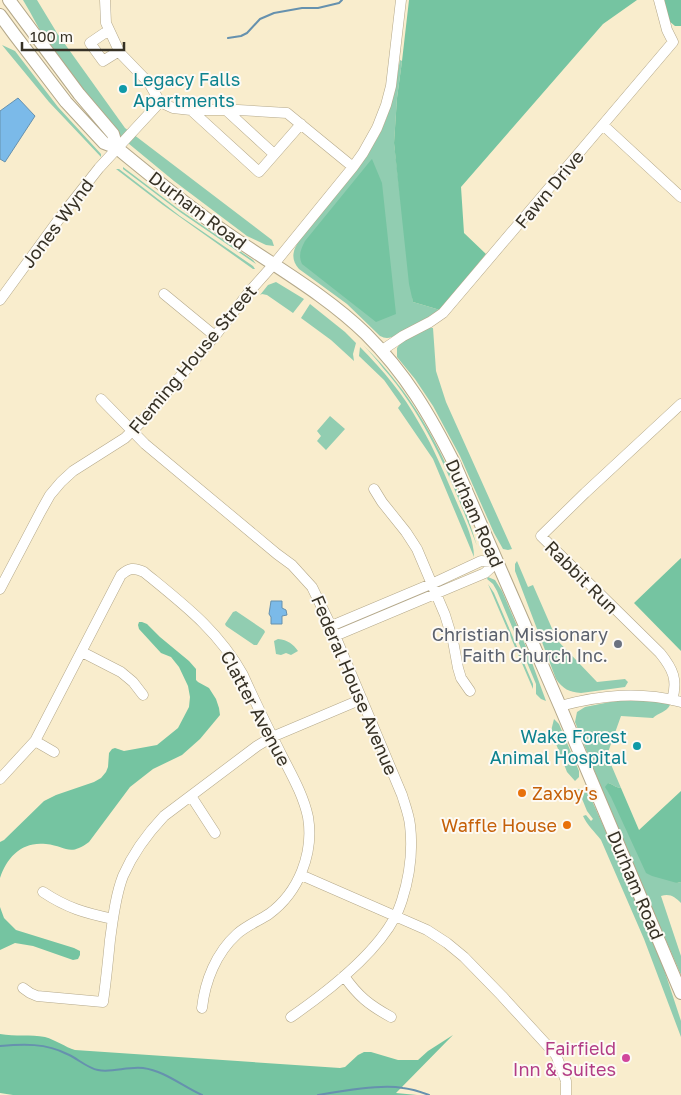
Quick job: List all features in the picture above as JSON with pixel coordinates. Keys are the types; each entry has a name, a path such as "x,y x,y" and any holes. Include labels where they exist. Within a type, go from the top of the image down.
{"main road":[{"name":"Durham Road","path":"9,0 79,94 113,134 117,148"},
{"name":"Durham Road","path":"0,15 66,102 104,143 117,148 186,204 316,292 344,314 367,335 398,369 412,389 426,410 455,465 560,706 681,993"},
{"path":"14,34 26,38 50,70 62,72"}],"street":[{"path":"106,0 106,23 120,53 150,83 160,102 173,108 191,110 287,113 353,167"},
{"name":"Fleming House Street","path":"0,589 40,511 60,482 73,471 133,431 215,336 363,153 386,105 401,0"},
{"name":"Fawn Drive","path":"381,351 442,313 673,42 667,30 659,0"},
{"path":"110,30 90,42 103,62 119,51"},
{"name":"Jones Wynd","path":"0,300 98,168 160,102"},
{"path":"191,110 260,172 301,124"},
{"path":"226,110 274,154"},
{"path":"603,125 681,197"},
{"path":"164,294 215,336"},
{"name":"Federal House Avenue","path":"101,399 145,444 293,566 312,587 335,636 402,795 410,823 412,853 406,889 396,916 385,934 371,951 344,976 292,1016"},
{"name":"Rabbit Run","path":"677,701 674,675 660,653 541,536 681,404"},
{"path":"374,489 406,532 416,549 444,615 453,641 461,678 470,691"},
{"path":"330,626 481,562 497,562"},
{"path":"335,636 485,573 497,562"},
{"name":"Clatter Avenue","path":"0,779 35,741 121,575 128,570 133,568 144,572 189,610 220,640 239,668 302,796 308,818 308,847 301,875 288,895 270,912 227,944 209,976 202,1008"},
{"path":"82,652 121,672 143,694"},
{"path":"560,706 583,700 632,695 652,696 677,701"},
{"path":"23,988 30,994 37,996 103,1002 118,892 137,850 152,828 164,816 272,737 362,699"},
{"path":"35,741 54,752"},
{"path":"191,796 215,833"},
{"path":"301,875 427,930 447,943 502,996 556,1055 566,1081 566,1095"},
{"path":"43,892 70,908 113,919"},
{"path":"344,976 354,990 373,1007 391,1017"}],"green space":[{"path":"23,0 37,0 57,33 125,128 272,240 274,246 266,245 247,236 174,181 117,134 105,121 43,36"},
{"path":"409,0 637,0 603,24 461,187 464,233 486,254 440,310 413,302 409,284 394,143 397,98"},
{"path":"664,0 681,0 681,26 675,26 669,21"},
{"path":"2,45 15,51 58,107 101,154 101,157 49,102"},
{"path":"400,60 402,61 394,143 413,302 440,310 406,331 386,338 380,336 347,304 299,269 293,256 295,248 303,235 358,167 378,137 389,109"},
{"path":"372,159 382,183 396,314 376,322 302,264 300,255 305,241"},
{"path":"123,167 256,264 180,212 123,169"},
{"path":"116,169 119,169 180,216 255,269 163,205"},
{"path":"276,282 304,299 293,313 267,295 260,295 268,285"},
{"path":"310,304 356,343 353,354 354,361 331,340 301,318"},
{"path":"427,327 433,328 436,371 446,402 512,549 503,549 460,456 433,406 397,357 397,348 402,341"},
{"path":"360,347 400,393 424,432 465,522 474,550 474,557 433,459 398,408 401,404 384,380 359,356"},
{"path":"369,351 401,388 433,438 458,491 477,546 449,475 426,430 399,388"},
{"path":"330,416 345,429 326,450 317,441 321,436 317,431"},
{"path":"681,558 681,651 634,603"},
{"path":"517,561 528,587 533,585 557,640 597,682 625,679 628,682 625,687 581,693 564,688 556,679 515,571"},
{"path":"488,577 495,580 502,591 527,649 546,701 536,694 536,684 497,591 487,579"},
{"path":"488,584 494,593 533,684 533,689"},
{"path":"236,611 264,630 265,632 257,645 254,645 226,626 225,624 233,612"},
{"path":"139,622 147,624 196,669 196,680 209,688 216,699 220,715 200,739 182,755 153,769 130,787 89,842 72,850 46,844 30,845 11,857 0,878 0,842 44,801 101,778 108,767 109,753 112,749 124,751 157,745 178,728 189,707 188,686 179,667 171,657 161,653 139,629"},
{"path":"278,639 290,643 298,651 291,655 286,653 276,654 274,641"},
{"path":"620,700 650,700 670,705 653,718 621,716 607,755 621,788 608,783 607,790 677,883 681,882 681,903 672,896 661,896 681,956 681,975 616,825 575,722 577,712 585,707"},
{"path":"554,719 559,724 579,771 579,777 575,781 567,772 551,731"},
{"path":"608,783 621,788 639,830 681,791 681,882 677,883 646,873 605,787"},
{"path":"578,789 584,790 589,794 638,903 661,960 681,1021 681,1037 644,939 601,840 583,816 586,815 591,821 593,819 587,811"},
{"path":"0,907 4,918 16,930 74,948 80,951 78,959 73,960 33,946 15,943 0,950"},
{"path":"0,1034 45,1037 75,1050 340,1068 345,1067 364,1052 371,1052 398,1060 418,1060 428,1051 453,1035 396,1093 417,1095 13,1095 0,1093"}],"water":[{"path":"18,98 35,116 5,162 0,159 0,111"},
{"path":"271,601 282,601 282,608 286,610 287,615 282,616 282,624 271,624 269,614"}],"waterway":[{"path":"228,38 247,33 260,19 274,13 302,8 318,8 339,3 342,0"},
{"path":"0,1046 43,1046 59,1050 98,1070 143,1068 166,1075 202,1095"},
{"path":"318,1095 361,1088 384,1087 406,1088 429,1095"}],"place":[{"name":"Legacy Falls Apartments","path":"123,89"},
{"name":"Christian Missionary Faith Church Inc.","path":"618,644"},
{"name":"Wake Forest Animal Hospital","path":"637,746"},
{"name":"Zaxby's","path":"522,793"},
{"name":"Waffle House","path":"567,825"},
{"name":"Fairfield Inn & Suites","path":"626,1058"}]}
